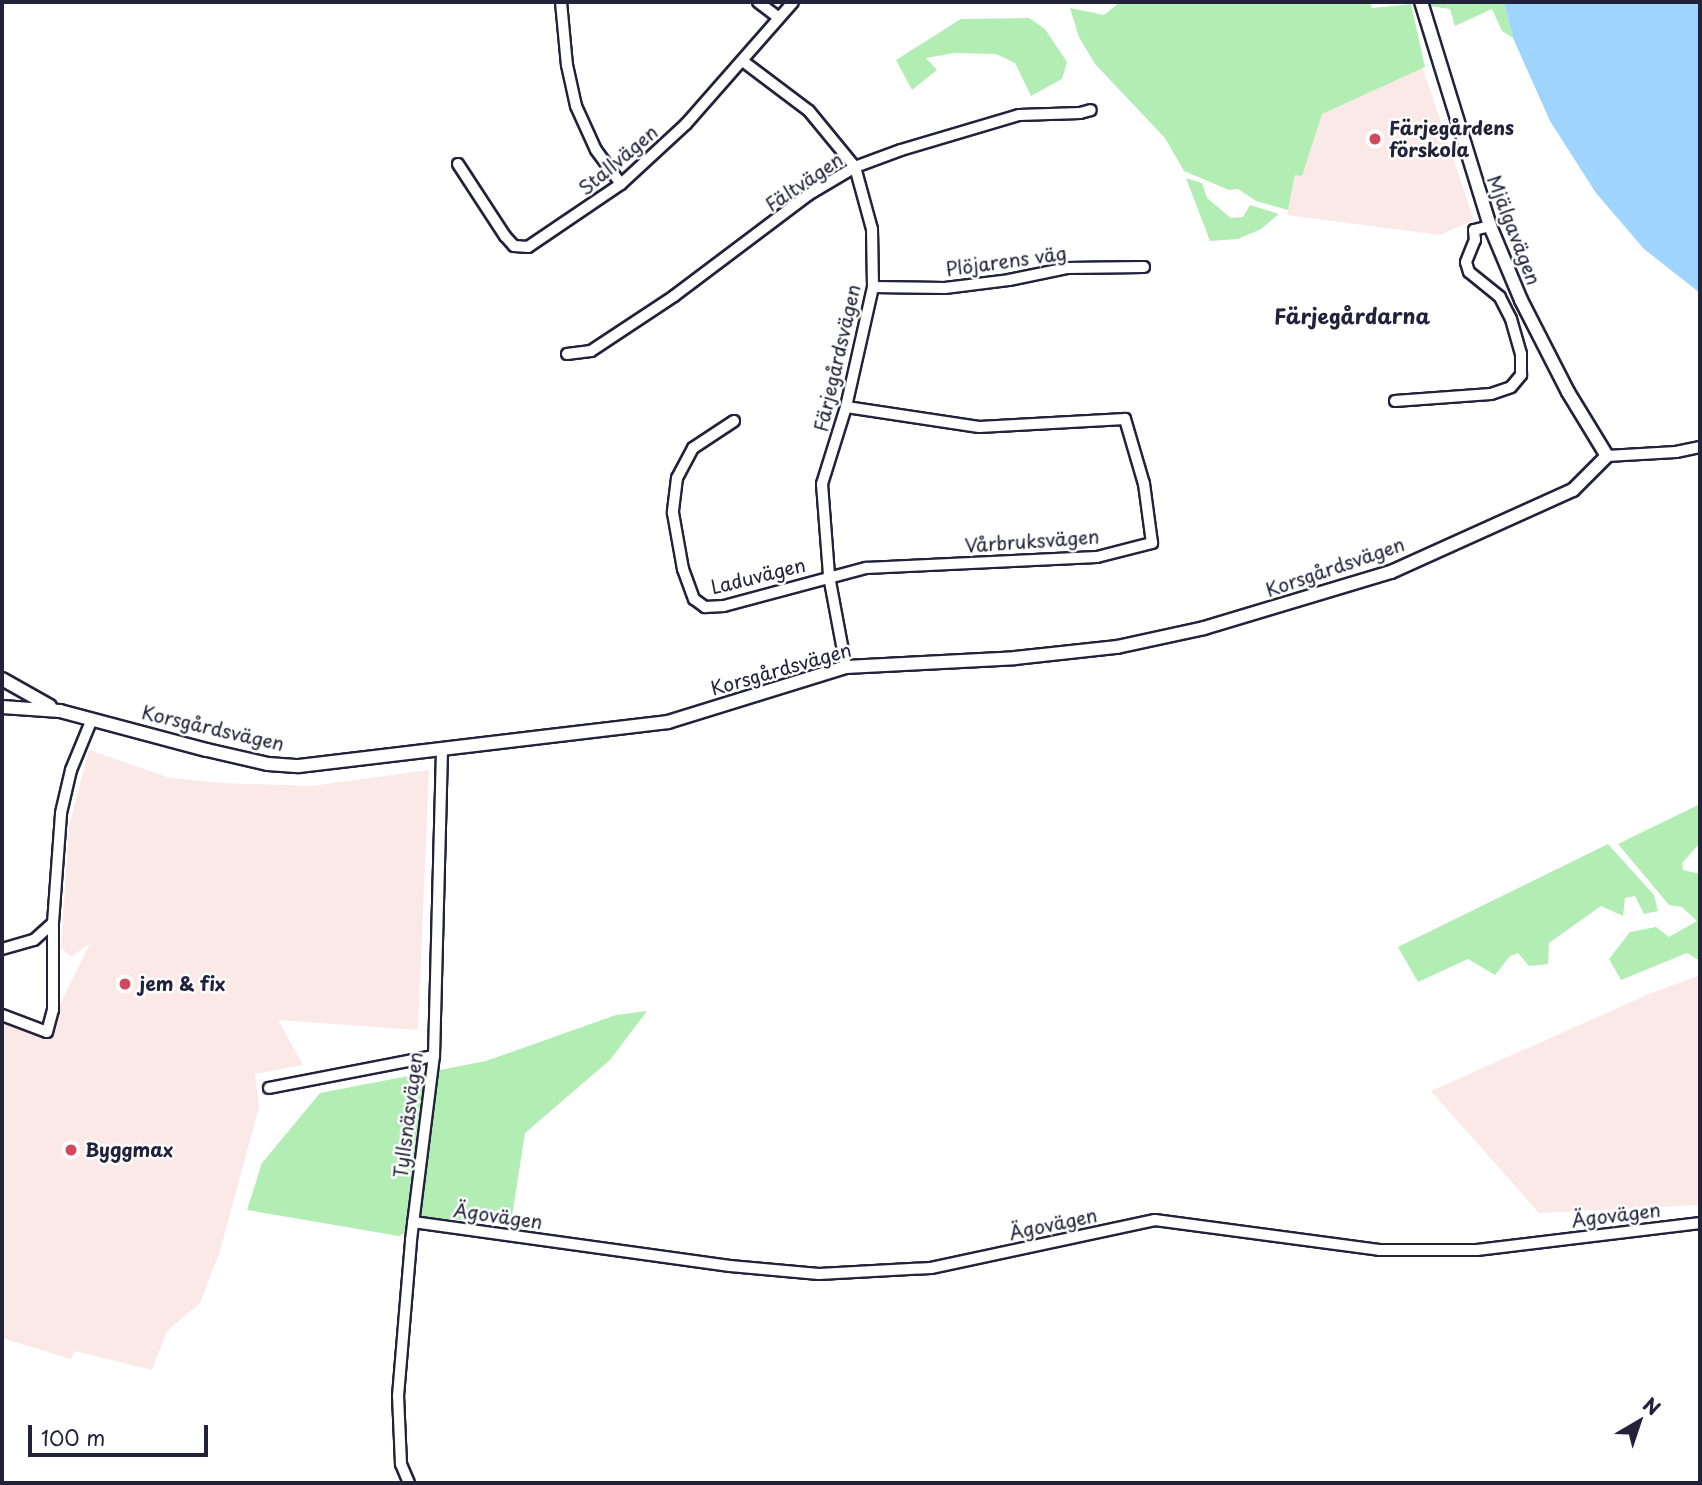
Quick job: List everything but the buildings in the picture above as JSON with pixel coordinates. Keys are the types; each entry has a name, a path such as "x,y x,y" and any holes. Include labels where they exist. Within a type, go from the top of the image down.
{"street":[{"path":"561,2 567,65 576,106 596,150 621,184"},
{"path":"758,2 779,18"},
{"name":"Stallvägen","path":"458,164 505,236 514,246 528,247 621,184 686,124 744,62 793,2"},
{"name":"Mjälgavägen","path":"1421,2 1490,226 1521,300 1569,392 1607,456"},
{"name":"Färjegårdsvägen","path":"744,62 809,111 855,167 872,229 873,287 846,407 822,484 829,576 846,667"},
{"name":"Fältvägen","path":"567,354 591,351 684,289 808,195 855,167 901,150 1019,115 1080,113 1091,110"},
{"path":"1395,401 1491,394 1510,387 1521,375 1521,354 1511,319 1500,297 1469,272 1466,262 1475,240 1474,230 1490,226"},
{"name":"Plöjarens väg","path":"873,287 945,288 1009,280 1067,268 1144,267"},
{"name":"Vårbruksvägen","path":"829,576 866,568 1097,557 1152,543 1144,484 1125,419 979,427 846,407"},
{"name":"Laduvägen","path":"734,421 693,448 677,478 673,513 683,569 694,599 705,607 724,606 829,576"},
{"path":"1607,456 1676,452 1699,446"},
{"name":"Korsgårdsvägen","path":"2,707 60,711 268,764 299,766 667,722 846,667 1117,647 1204,628 1391,572 1573,490 1607,456"},
{"name":"Korsgårdsvägen","path":"2,679 60,711"},
{"path":"2,1015 47,1031 52,1010 53,923 65,792 92,719"},
{"name":"Tyllsnäsvägen","path":"409,1483 401,1464 398,1396 413,1222 433,1056 442,749"},
{"path":"2,949 34,940 53,923"},
{"path":"269,1088 433,1056"},
{"name":"Ägovägen","path":"413,1222 730,1266 819,1274 931,1268 1155,1220 1391,1250 1477,1250 1700,1223"}],"shaded area":[{"name":"Färjegårdens förskola","path":"1418,54 1474,220 1440,235 1287,215 1310,104"},
{"path":"89,750 170,778 221,783 311,786 429,770 418,1030 278,1020 303,1065 255,1074 259,1107 220,1251 200,1303 167,1331 152,1370 75,1351 71,1359 2,1338 2,1015 47,1031 90,943 71,957 61,948 69,826"},
{"path":"1700,975 1700,1205 1539,1213 1431,1091 1647,995"}],"green space":[{"path":"1120,2 1370,2 1372,8 1411,4 1425,67 1322,114 1302,176 1295,175 1288,210 1256,201 1238,189 1229,190 1184,171 1165,138 1095,64 1079,37 1070,8 1104,15"},
{"path":"1427,2 1504,2 1513,38 1502,31 1492,9 1455,26 1450,9 1428,6"},
{"path":"1029,18 1045,29 1067,62 1062,79 1031,96 1015,63 996,54 954,53 926,58 937,70 912,90 896,60 961,19"},
{"path":"1186,178 1202,183 1207,198 1231,218 1243,217 1250,205 1279,214 1261,229 1238,239 1210,241"},
{"path":"1700,804 1700,843 1682,863 1683,870 1700,874 1700,961 1687,953 1621,980 1609,959 1630,932 1656,927 1669,937 1697,921 1682,907 1669,905 1618,844"},
{"path":"1608,844 1654,895 1658,911 1644,914 1635,896 1625,898 1623,916 1601,906 1549,943 1548,964 1529,966 1518,953 1510,956 1495,975 1468,959 1418,982 1398,947"},
{"path":"647,1011 610,1060 525,1133 511,1223 430,1218 399,1236 247,1210 262,1163 320,1093 486,1061 616,1015"}],"water":[{"path":"1504,2 1700,2 1700,293 1644,249 1596,193 1550,121 1513,38"}],"place":[{"name":"Färjegårdens förskola","path":"1375,139"},
{"name":"jem & fix","path":"125,984"},
{"name":"Byggmax","path":"71,1150"}],"district":[{"name":"Färjegårdarna","path":"1352,315"}]}
